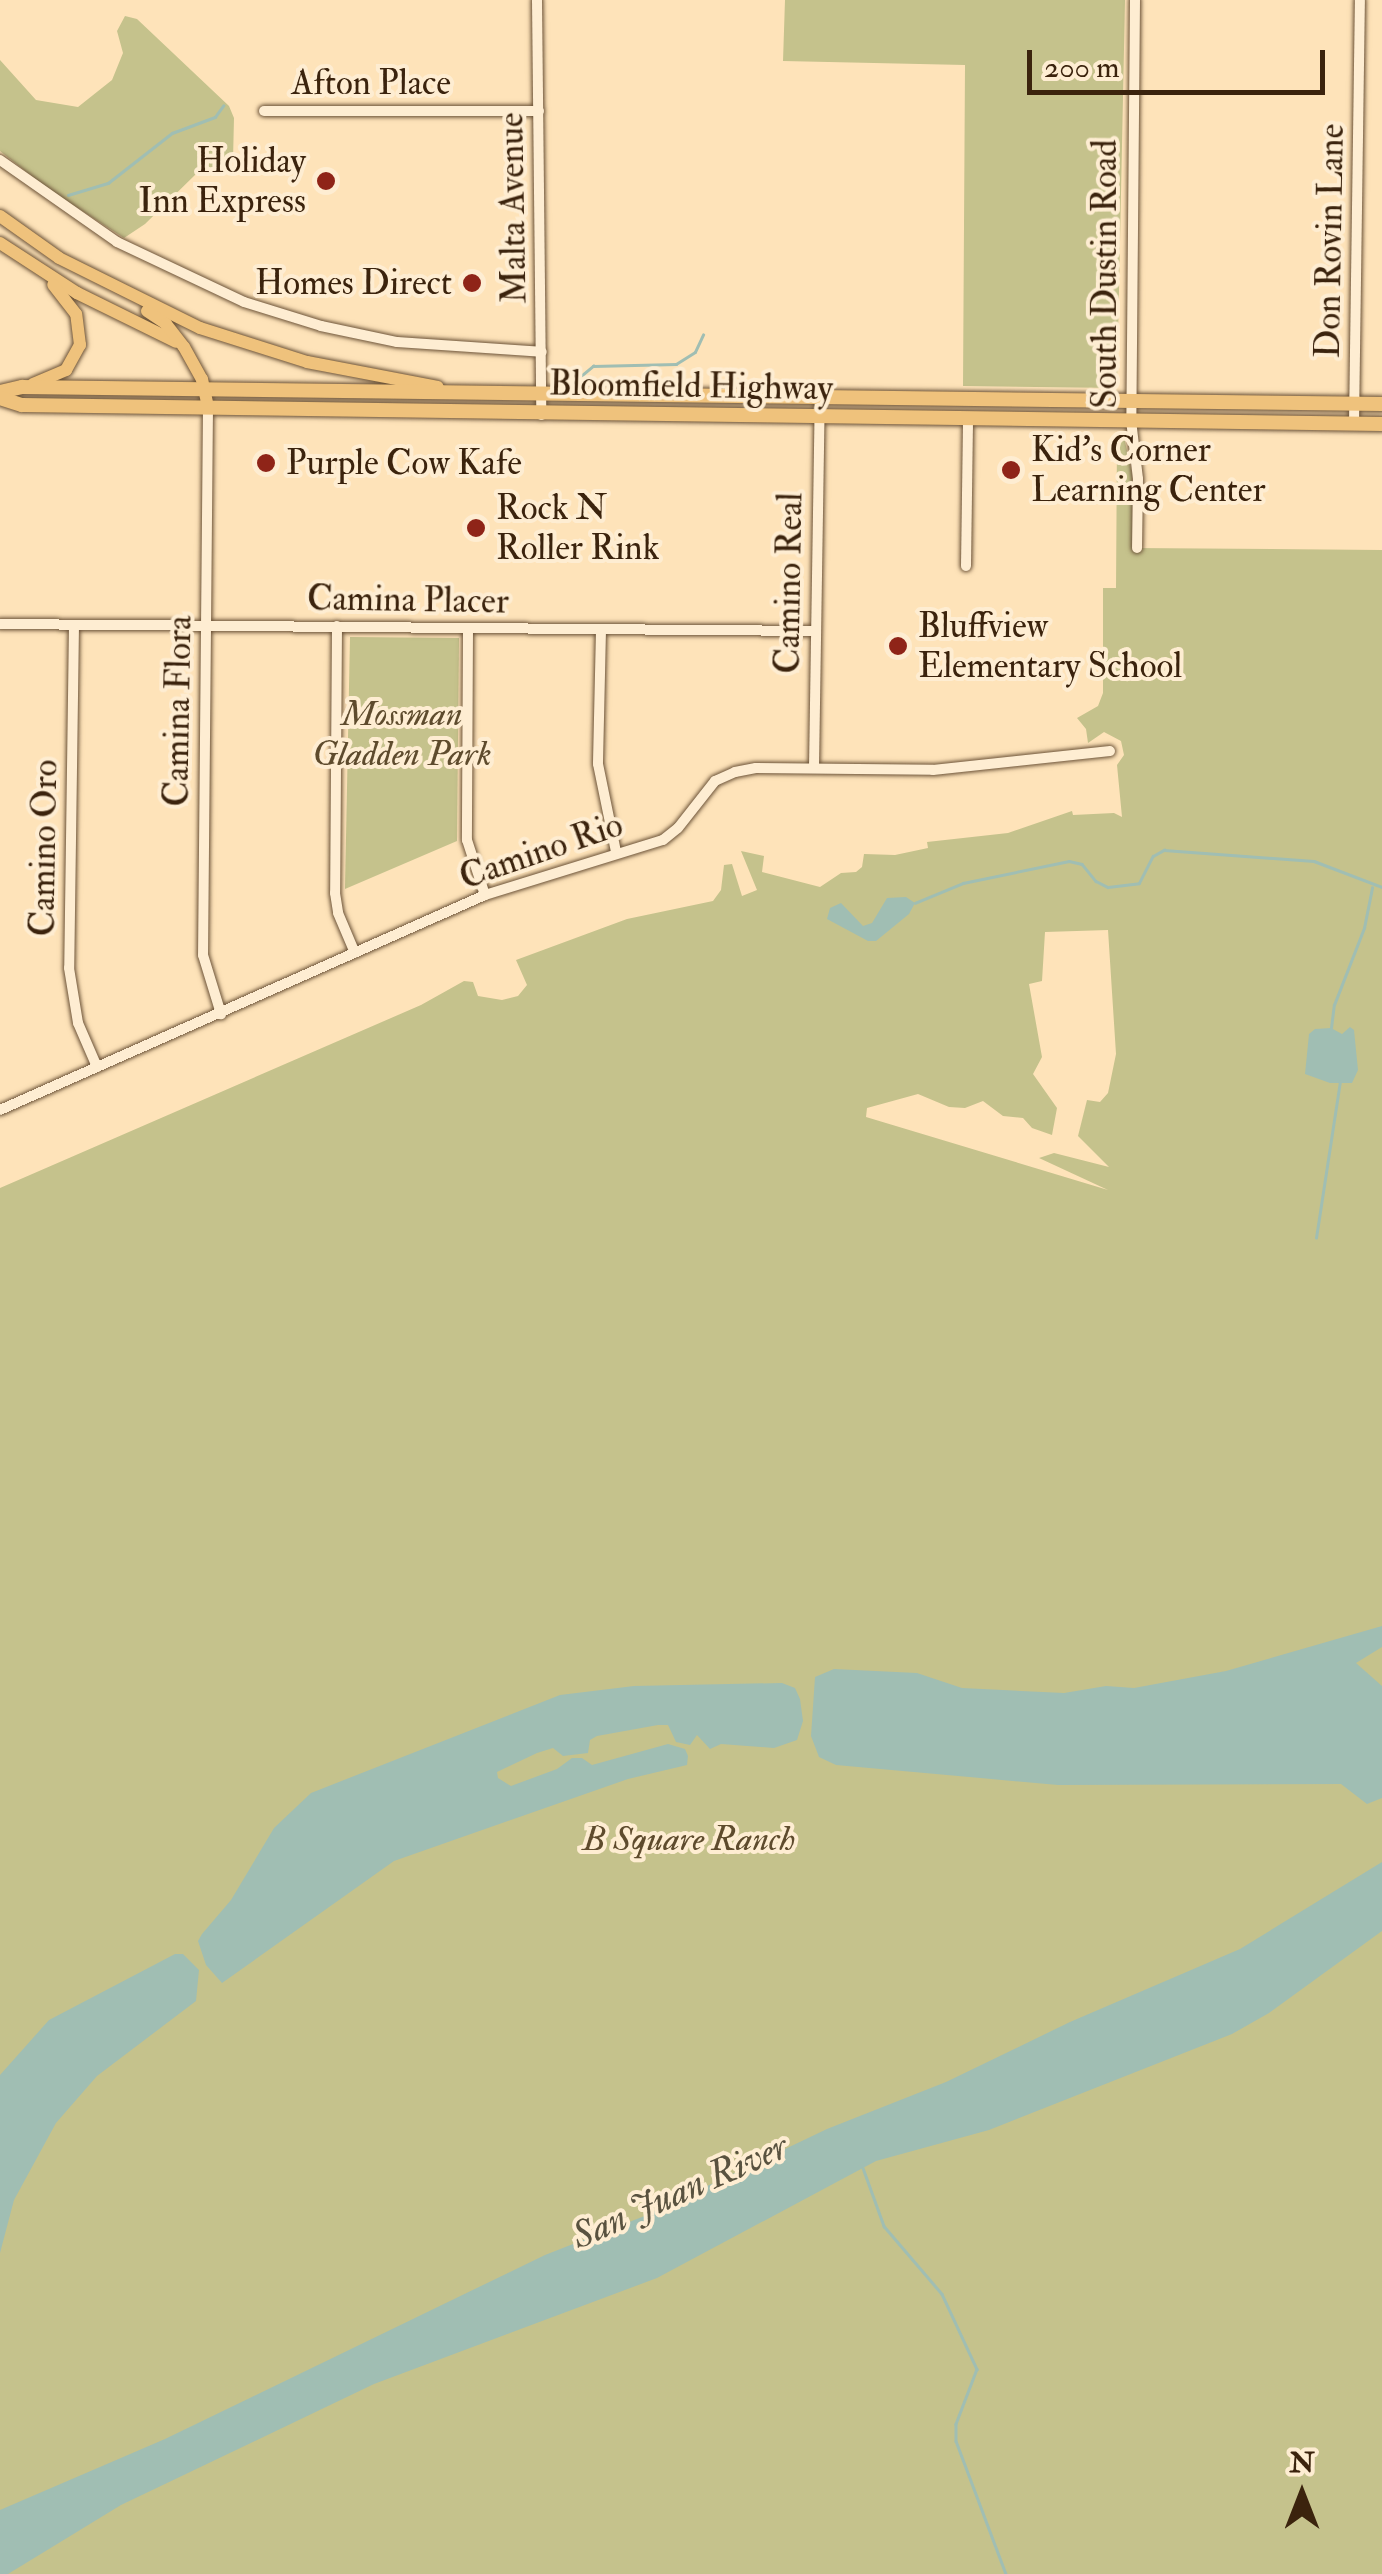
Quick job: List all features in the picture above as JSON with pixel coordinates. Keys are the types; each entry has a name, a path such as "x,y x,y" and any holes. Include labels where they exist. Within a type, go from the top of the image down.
{"highway":[{"name":"Bloomfield Highway","path":"0,395 22,386 1382,404"},
{"name":"Bloomfield Highway","path":"0,395 22,406 1382,424"}],"main road":[{"path":"0,216 59,258 160,320 184,347 205,389 208,407"},
{"path":"0,243 36,269 184,347"},
{"path":"59,258 174,316 248,346 338,370 480,393"},
{"path":"22,386 47,382 66,370 80,339 72,306 36,269"}],"street":[{"name":"Malta Avenue","path":"537,0 541,415"},
{"name":"South Dustin Road","path":"1135,0 1131,420 1138,478 1138,548"},
{"name":"Don Rovin Lane","path":"1354,423 1360,0"},
{"name":"Afton Place","path":"264,111 539,110"},
{"path":"0,160 52,201 130,249 255,306 403,342 542,352"},
{"name":"Camino Real","path":"814,767 820,399"},
{"name":"Camina Flora","path":"208,407 203,955 220,1014"},
{"path":"966,566 968,419"},
{"name":"Camina Placer","path":"0,624 816,631"},
{"name":"Camino Oro","path":"74,625 70,968 78,1023 97,1068"},
{"path":"336,626 335,893 338,912 355,953"},
{"path":"468,630 466,822 470,858 485,896"},
{"path":"600,630 598,764 616,852"},
{"name":"Camino Rio","path":"0,1110 485,896 663,840 678,828 715,781 735,772 814,767 933,770 1110,751"}],"green space":[{"path":"785,0 1125,0 1117,388 963,386 965,65 783,61"},
{"path":"125,16 137,19 229,106 234,118 233,160 226,172 196,174 145,224 124,238 47,188 0,151 0,60 36,100 78,107 112,80 123,53 117,31"},
{"name":"B Square Ranch","path":"1123,432 1132,474 1133,548 1382,550 1382,2574 0,2574 0,1188 421,1005 464,981 473,982 478,996 502,1000 518,996 527,985 516,960 627,919 713,901 721,890 724,865 732,864 742,896 757,890 741,851 764,856 762,872 820,887 841,873 856,872 862,867 864,854 895,855 928,848 927,842 1008,833 1072,811 1073,815 1114,813 1122,817 1117,765 1124,755 1121,741 1104,732 1088,743 1086,729 1077,718 1098,706 1103,693 1103,588 1116,588 1117,442 1113,436","holes":["1108,930 1116,1054 1108,1093 1100,1102 1087,1100 1078,1136 1109,1167 1054,1153 1039,1158 1108,1190 866,1117 867,1108 918,1094 949,1107 965,1108 983,1101 1003,1116 1023,1118 1032,1128 1052,1135 1057,1108 1033,1074 1042,1057 1029,984 1042,981 1045,932"]},
{"name":"Mossman Gladden Park","path":"350,637 459,638 457,841 345,889"}],"water":[{"path":"906,897 915,903 909,914 876,941 868,941 827,919 830,908 841,903 863,926 872,923 887,898"},
{"path":"1350,1027 1354,1030 1358,1070 1352,1083 1330,1083 1305,1074 1309,1034 1315,1029 1331,1028 1342,1034"},
{"path":"1382,1626 1382,1647 1356,1663 1382,1686 1382,1798 1367,1804 1341,1784 1058,1785 836,1765 819,1757 811,1736 815,1677 834,1669 917,1673 962,1688 1064,1693 1106,1686 1134,1688 1226,1671"},
{"path":"782,1683 795,1688 800,1699 803,1721 797,1740 774,1748 721,1744 710,1749 697,1735 690,1745 676,1742 668,1725 658,1725 597,1736 590,1740 588,1753 563,1756 553,1748 537,1753 497,1772 498,1778 511,1786 557,1769 572,1758 582,1758 592,1765 668,1744 685,1749 688,1756 687,1765 628,1779 394,1861 222,1983 206,1965 198,1941 202,1934 231,1900 274,1828 311,1793 560,1695 634,1686"},
{"name":"San Juan River","path":"1382,1862 1382,1931 1269,2013 1232,2034 989,2130 876,2161 657,2278 374,2384 121,2505 8,2574 0,2574 0,2510 165,2439 545,2255 642,2217 827,2129 946,2082 1070,2022 1240,1949"},
{"path":"175,1954 183,1954 199,1970 196,2001 97,2076 56,2123 14,2200 0,2253 0,2075 49,2020"}],"waterway":[{"path":"68,195 108,183 172,133 215,117 223,106"},
{"path":"581,376 593,366 676,364 695,352 703,335"},
{"path":"915,903 963,883 1069,861 1082,864 1096,881 1108,887 1139,883 1153,856 1164,850 1314,861 1382,887"},
{"path":"1331,1028 1334,1005 1364,928 1372,888"},
{"path":"1316,1238 1340,1082"},
{"path":"863,2168 884,2226 942,2294 977,2369 956,2424 956,2441 1006,2574"}],"place":[{"name":"Holiday Inn Express","path":"326,181"},
{"name":"Homes Direct","path":"472,283"},
{"name":"Purple Cow Kafe","path":"266,463"},
{"name":"Kid's Corner Learning Center","path":"1011,470"},
{"name":"Rock N Roller Rink","path":"476,528"},
{"name":"Bluffview Elementary School","path":"898,646"}]}
